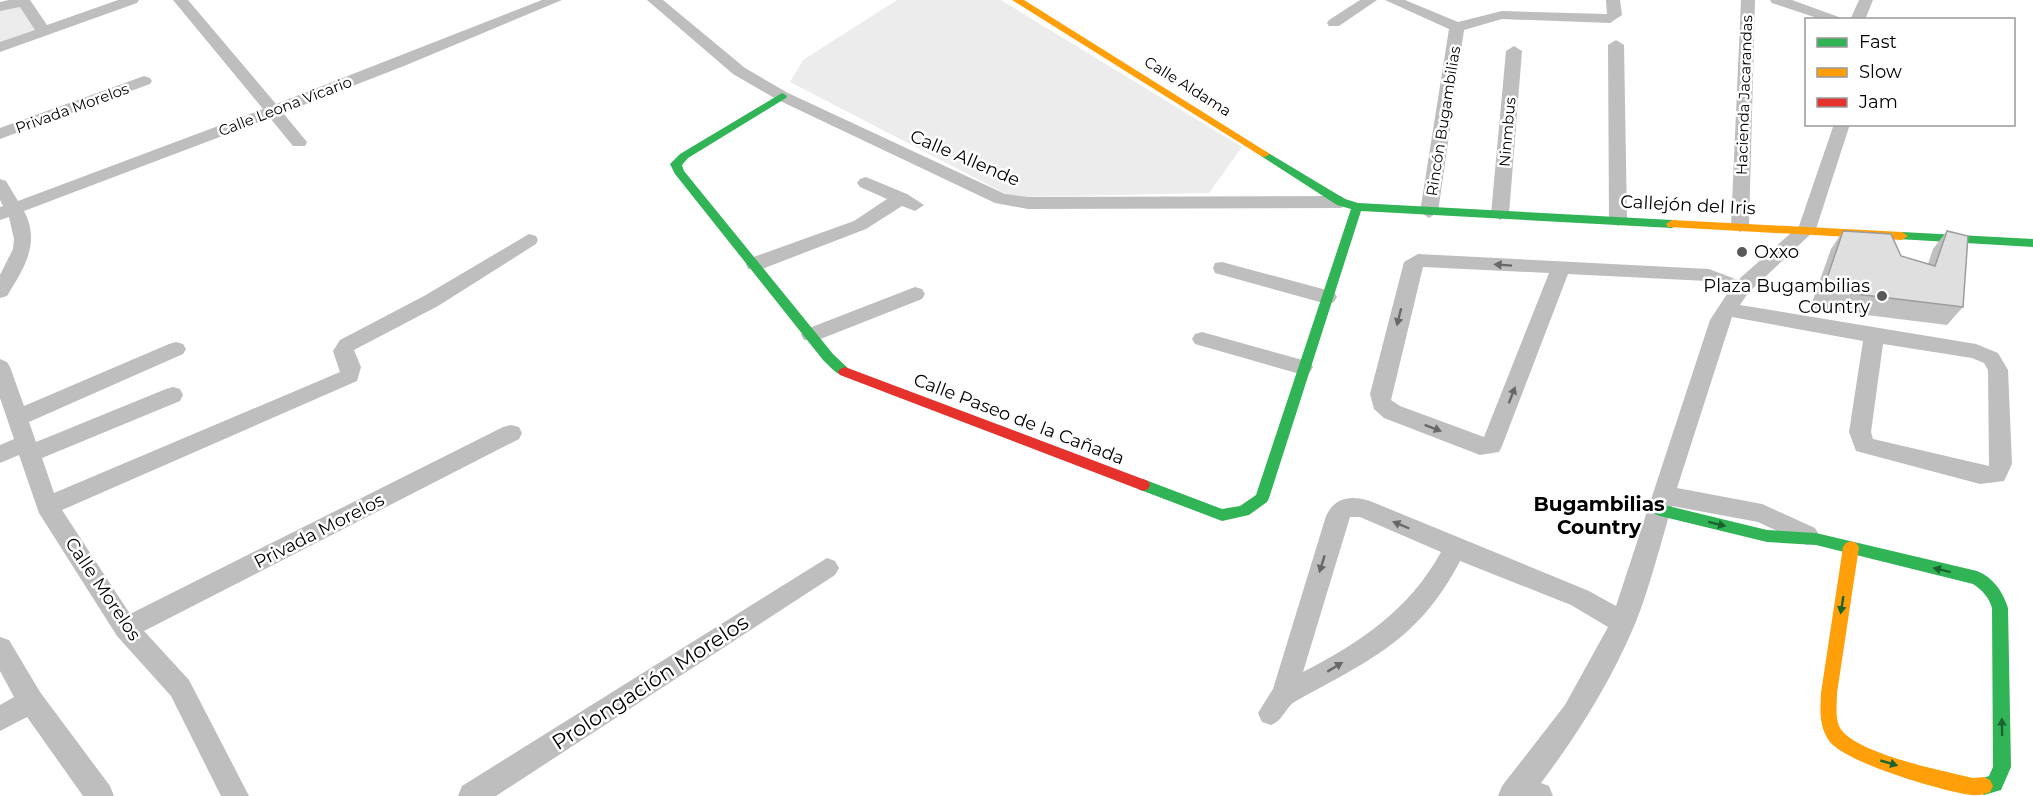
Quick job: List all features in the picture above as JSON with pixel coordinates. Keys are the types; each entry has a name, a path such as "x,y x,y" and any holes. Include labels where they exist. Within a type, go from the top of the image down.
{"street":[{"path":"0,47 132,0"},
{"path":"180,0 299,142"},
{"name":"Calle Leona Vicario","path":"7,212 555,0"},
{"name":"Calle Allende","path":"654,0 739,72 782,96 1001,199 1013,202 1349,204"},
{"name":"Calle Aldama","path":"1017,0 1349,204"},
{"path":"1334,23 1370,0"},
{"path":"1392,0 1457,27"},
{"path":"1415,10 1430,0"},
{"name":"Rincón Bugambilias","path":"1430,212 1457,27 1502,15 1612,19 1615,15 1613,0"},
{"name":"Hacienda Jacarandas","path":"1734,0 1738,54 1734,226"},
{"name":"Hacienda Jacarandas","path":"1738,54 1748,0"},
{"name":"Hacienda Jacarandas","path":"1777,0 1834,18"},
{"path":"1858,18 1866,0"},
{"path":"0,7 18,2 25,3 43,31"},
{"path":"1572,16 1589,2"},
{"path":"1616,45 1618,220"},
{"name":"Ninmbus","path":"1500,213 1514,51"},
{"name":"Privada Morelos","path":"0,134 144,81"},
{"name":"Calle Paseo de la Cañada","path":"782,96 684,156 676,164 679,172 828,357 847,373 1222,514 1244,511 1262,498 1327,297 1349,204"},
{"path":"1524,793 1589,693 1621,628 1731,303 1807,229 1841,126"},
{"path":"755,264 860,225 908,202 866,183"},
{"path":"0,186 7,212 24,235 24,250 0,291"},
{"name":"Callejón del Iris","path":"1349,204 1430,212 1500,213 2033,243"},
{"path":"47,506 350,376 351,367 343,351 347,345 431,301 529,240"},
{"path":"1561,268 1491,446 1480,446 1392,412 1381,403 1380,394 1414,261 1423,260 1561,268 1642,273 1670,284 1714,286 1731,303 1873,342 1976,351 1991,358 1998,370 2001,464 1996,475 1980,475 1864,445 1860,432 1873,342"},
{"path":"1222,268 1327,297"},
{"path":"811,334 915,294"},
{"path":"1202,339 1303,367"},
{"path":"18,418 176,349"},
{"name":"Calle Morelos","path":"0,367 47,506 126,628 180,688 235,796"},
{"path":"0,454 28,449 173,395"},
{"name":"Privada Morelos","path":"126,628 511,433"},
{"path":"1662,502 1762,513 1816,539 1851,547 1977,578 1995,592 2000,609 2002,767 1995,784 1985,788 1973,787 1863,755 1849,750 1836,740 1826,712 1851,547"},
{"path":"1455,548 1433,588 1396,626 1277,703 1341,509 1362,508 1514,573 1531,592 1621,628"},
{"name":"Prolongación Morelos","path":"472,796 827,568"},
{"path":"0,648 31,702 98,795"},
{"path":"0,719 31,702"}],"shaded area":[{"path":"897,0 1001,0 1242,147 1209,193 1012,197 790,82 803,60"},
{"path":"21,3 39,30 0,44 0,10"}],"building":[{"path":"1843,231 1891,234 1901,256 1935,266 1947,231 1968,236 1963,307 1823,290"}],"traffic: fast":[{"path":"782,96 684,156 676,164 679,172 828,357 845,372"},
{"path":"1265,154 1341,202 1357,207 1672,224"},
{"path":"1143,485 1222,515 1244,511 1262,498 1357,207"},
{"path":"1902,236 2033,243"},
{"path":"1660,510 1767,536 1816,539 1977,578 1985,584 1995,594 2000,608 2002,767 1995,784 1984,786"}],"traffic: slow":[{"path":"1017,0 1265,154"},
{"path":"1672,224 1902,236"},
{"path":"1851,547 1829,693 1828,717 1833,733 1846,746 1879,761 1973,787 1984,786"}],"traffic: jam":[{"path":"845,372 1143,485"}],"place":[{"name":"Oxxo","path":"1742,252"},
{"name":"Plaza Bugambilias Country","path":"1882,296"}],"district":[{"name":"Bugambilias Country","path":"1599,516"}]}
